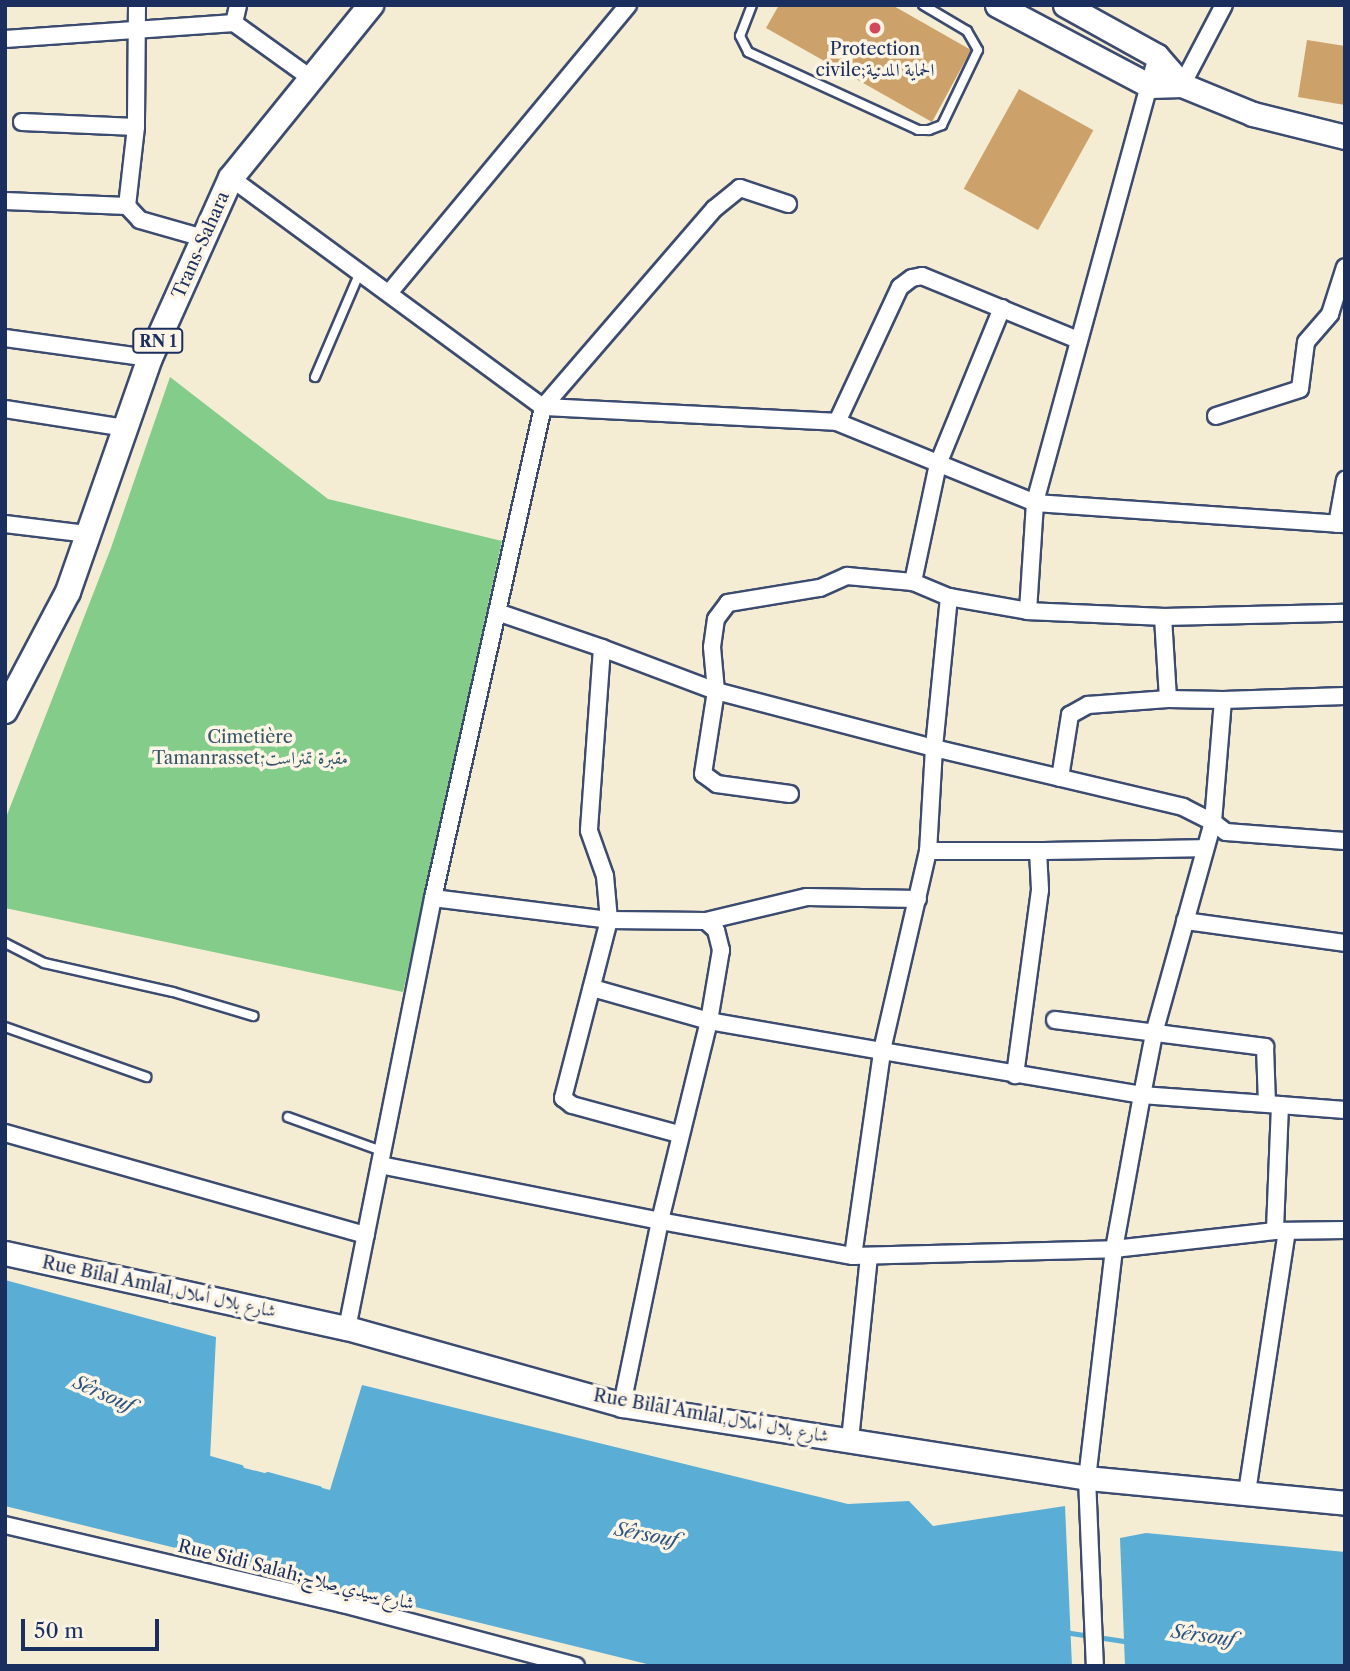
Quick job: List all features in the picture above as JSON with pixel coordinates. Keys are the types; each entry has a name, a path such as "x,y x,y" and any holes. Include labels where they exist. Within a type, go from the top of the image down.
{"main road":[{"name":"Trans-Sahara","path":"5,710 12,681 68,592 150,358 231,178 371,5"},
{"path":"997,5 1150,86 1182,85 1253,114 1345,137"},
{"path":"1065,5 1157,56 1182,85"},
{"name":"Rue Bilal Amlal,شارع بلال أملال","path":"5,1252 347,1328 622,1405 1087,1478 1345,1503"}],"street":[{"path":"127,206 136,127 137,5"},
{"path":"234,23 238,5"},
{"path":"389,293 628,5"},
{"path":"1182,85 1224,5"},
{"path":"5,39 234,23 312,79"},
{"path":"1028,611 1035,503 1157,56"},
{"path":"22,122 136,127"},
{"path":"231,178 543,407 837,422 1035,503 1341,524 1345,480"},
{"path":"347,1328 433,898 543,407 714,209 740,188 788,204"},
{"path":"5,201 127,206 140,220 203,238"},
{"path":"1216,416 1300,389 1306,342 1330,314 1345,267"},
{"path":"837,422 900,288 912,278 922,276 1078,340"},
{"path":"913,582 939,464 1002,308"},
{"path":"5,338 150,358"},
{"path":"5,409 125,428"},
{"path":"5,524 88,534"},
{"path":"790,794 707,780 702,759 716,691 715,629 728,603 820,588 847,576 913,582 949,597 1028,611 1163,617 1345,613"},
{"path":"850,1440 861,1256 882,1051 928,851 934,748 949,597"},
{"path":"498,612 716,691 934,748 1183,807 1213,822 1226,832 1345,841"},
{"path":"1163,617 1168,699"},
{"path":"601,648 589,831 605,876 609,920 562,1098 572,1105 679,1134"},
{"path":"1060,778 1070,715 1088,705 1168,699 1345,696"},
{"path":"1095,1666 1087,1478 1114,1249 1154,1034 1213,822 1223,700"},
{"path":"928,851 1205,848"},
{"path":"1016,1075 1040,890 1038,851"},
{"path":"433,898 609,920 706,921 807,897 918,899"},
{"path":"622,1405 679,1134 709,1021 721,950 716,930 706,921"},
{"path":"1185,921 1345,943"},
{"path":"592,988 709,1021 1016,1075 1142,1095 1345,1110"},
{"path":"1055,1020 1265,1047 1274,1104 1281,1231 1247,1492"},
{"path":"5,1133 366,1235"},
{"path":"381,1158 660,1221 861,1256 1114,1249 1281,1231 1345,1230"},
{"name":"Rue Sidi Salah;شارع سيدي صلاح","path":"5,1525 343,1604 576,1666"}],"lane":[{"path":"751,5 740,36 748,52 918,130 929,130 942,125 978,50 967,31 923,5"},
{"path":"314,377 360,272"},
{"path":"5,943 44,962 173,992 253,1016"},
{"path":"5,1027 146,1077"},
{"path":"288,1118 381,1158"}],"green space":[{"name":"Cimetière Tamanrasset;مقبرة تمنراست","path":"170,377 328,499 502,541 403,992 5,908 5,820 111,548"}],"water":[{"path":"5,1280 216,1337 210,1459 330,1490 362,1385 848,1504 909,1501 933,1526 1065,1506 1072,1666 655,1666 5,1506"},
{"path":"1146,1533 1345,1552 1345,1666 1125,1666 1120,1538"}],"building":[{"path":"779,5 892,5 971,50 932,122 766,28"},
{"path":"1307,40 1345,46 1345,105 1298,97"},
{"path":"1019,89 1093,130 1038,230 964,189"}],"waterway":[{"name":"Sêrsouf","path":"206,1457 241,1467"},
{"name":"Sêrsouf","path":"267,1474 319,1488"},
{"name":"Sêrsouf","path":"1064,1632 1130,1642"}],"place":[{"name":"Protection civile;الحماية المدنية","path":"875,28"}]}
